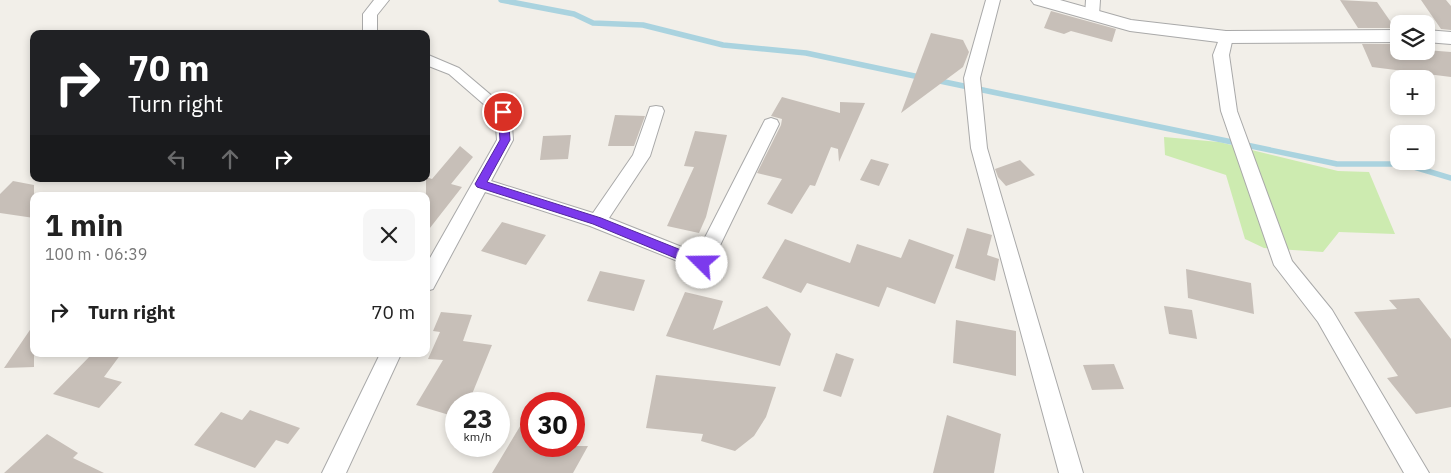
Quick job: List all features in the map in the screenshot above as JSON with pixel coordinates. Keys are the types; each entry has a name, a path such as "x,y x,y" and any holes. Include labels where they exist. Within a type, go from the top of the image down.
{"street":[{"path":"370,30 370,14 382,0"},
{"path":"993,0 972,78 978,148 1071,473"},
{"path":"1040,0 1093,8 1130,25 1226,37 1390,36"},
{"path":"1226,37 1221,55 1229,111 1284,265 1325,316 1417,473"},
{"path":"1435,37 1451,38"},
{"path":"430,61 454,71 503,112 505,140 430,276"},
{"path":"597,221 641,156 656,111"},
{"path":"481,184 597,221 702,263 771,124"},
{"path":"334,473 389,357"}],"green space":[{"path":"1164,137 1219,142 1338,171 1369,172 1395,234 1339,232 1323,252 1264,248 1245,239 1226,175 1165,155"}],"building":[{"path":"1340,0 1377,2 1390,21 1390,28 1358,28"},
{"path":"1421,0 1446,0 1451,6 1451,30 1441,29 1435,20 1435,15 1431,15"},
{"path":"1051,11 1116,29 1112,42 1071,31 1064,34 1044,28"},
{"path":"931,33 963,40 969,52 963,67 901,113"},
{"path":"1362,44 1390,44 1390,60 1435,60 1435,51 1451,52 1451,77 1435,75 1435,70 1396,70 1372,67"},
{"path":"782,97 840,113 840,102 865,103 839,162 838,149 831,147 815,186 810,185 792,214 767,204 782,179 757,173 781,125 782,119 771,116"},
{"path":"615,115 645,116 634,146 608,146"},
{"path":"695,131 727,135 706,217 699,233 667,226 694,167 684,166"},
{"path":"571,135 568,159 540,160 543,136"},
{"path":"460,146 473,157 451,184 462,187 430,228 430,192 426,192 426,182 430,182 430,178 432,179"},
{"path":"871,159 889,164 879,186 860,180"},
{"path":"1020,160 1035,175 1006,186 998,177 995,169"},
{"path":"13,181 34,185 34,192 30,192 30,217 0,213 0,194"},
{"path":"502,222 546,235 526,265 481,251"},
{"path":"967,228 992,235 987,255 999,259 995,281 955,268"},
{"path":"785,239 850,263 857,244 901,258 909,239 954,255 935,304 887,287 879,307 807,283 801,293 762,278"},
{"path":"1186,269 1251,283 1254,314 1188,298"},
{"path":"600,271 645,280 634,311 587,301"},
{"path":"685,292 723,301 713,330 767,306 791,334 780,366 666,336"},
{"path":"1419,298 1451,339 1451,407 1416,414 1387,378 1398,376 1354,312 1397,309 1389,300"},
{"path":"1164,306 1192,310 1197,339 1169,334"},
{"path":"441,312 472,315 463,341 492,345 473,392 445,392 445,414 416,405 443,360 428,359 440,332 433,331"},
{"path":"956,320 1016,331 1016,376 953,363"},
{"path":"30,330 30,357 34,357 34,367 4,368"},
{"path":"836,353 854,359 841,397 823,391"},
{"path":"89,357 119,357 104,377 122,382 99,408 53,394"},
{"path":"1114,364 1124,389 1092,390 1083,365"},
{"path":"656,375 776,387 766,417 754,436 735,451 701,441 703,434 646,428"},
{"path":"250,410 300,428 288,444 276,440 255,468 194,445 221,412 242,420"},
{"path":"947,415 1001,434 994,473 933,473"},
{"path":"520,426 520,457 582,457 573,473 492,473 502,457 510,457 510,443"},
{"path":"47,434 78,453 73,458 104,473 4,473"}],"waterway":[{"path":"501,0 574,14 593,23 643,25 723,45 806,53 924,78"},
{"path":"935,80 1337,164 1404,164 1451,178"}],"route":[{"path":"503,112 505,140 481,184 597,221 702,263"}]}
